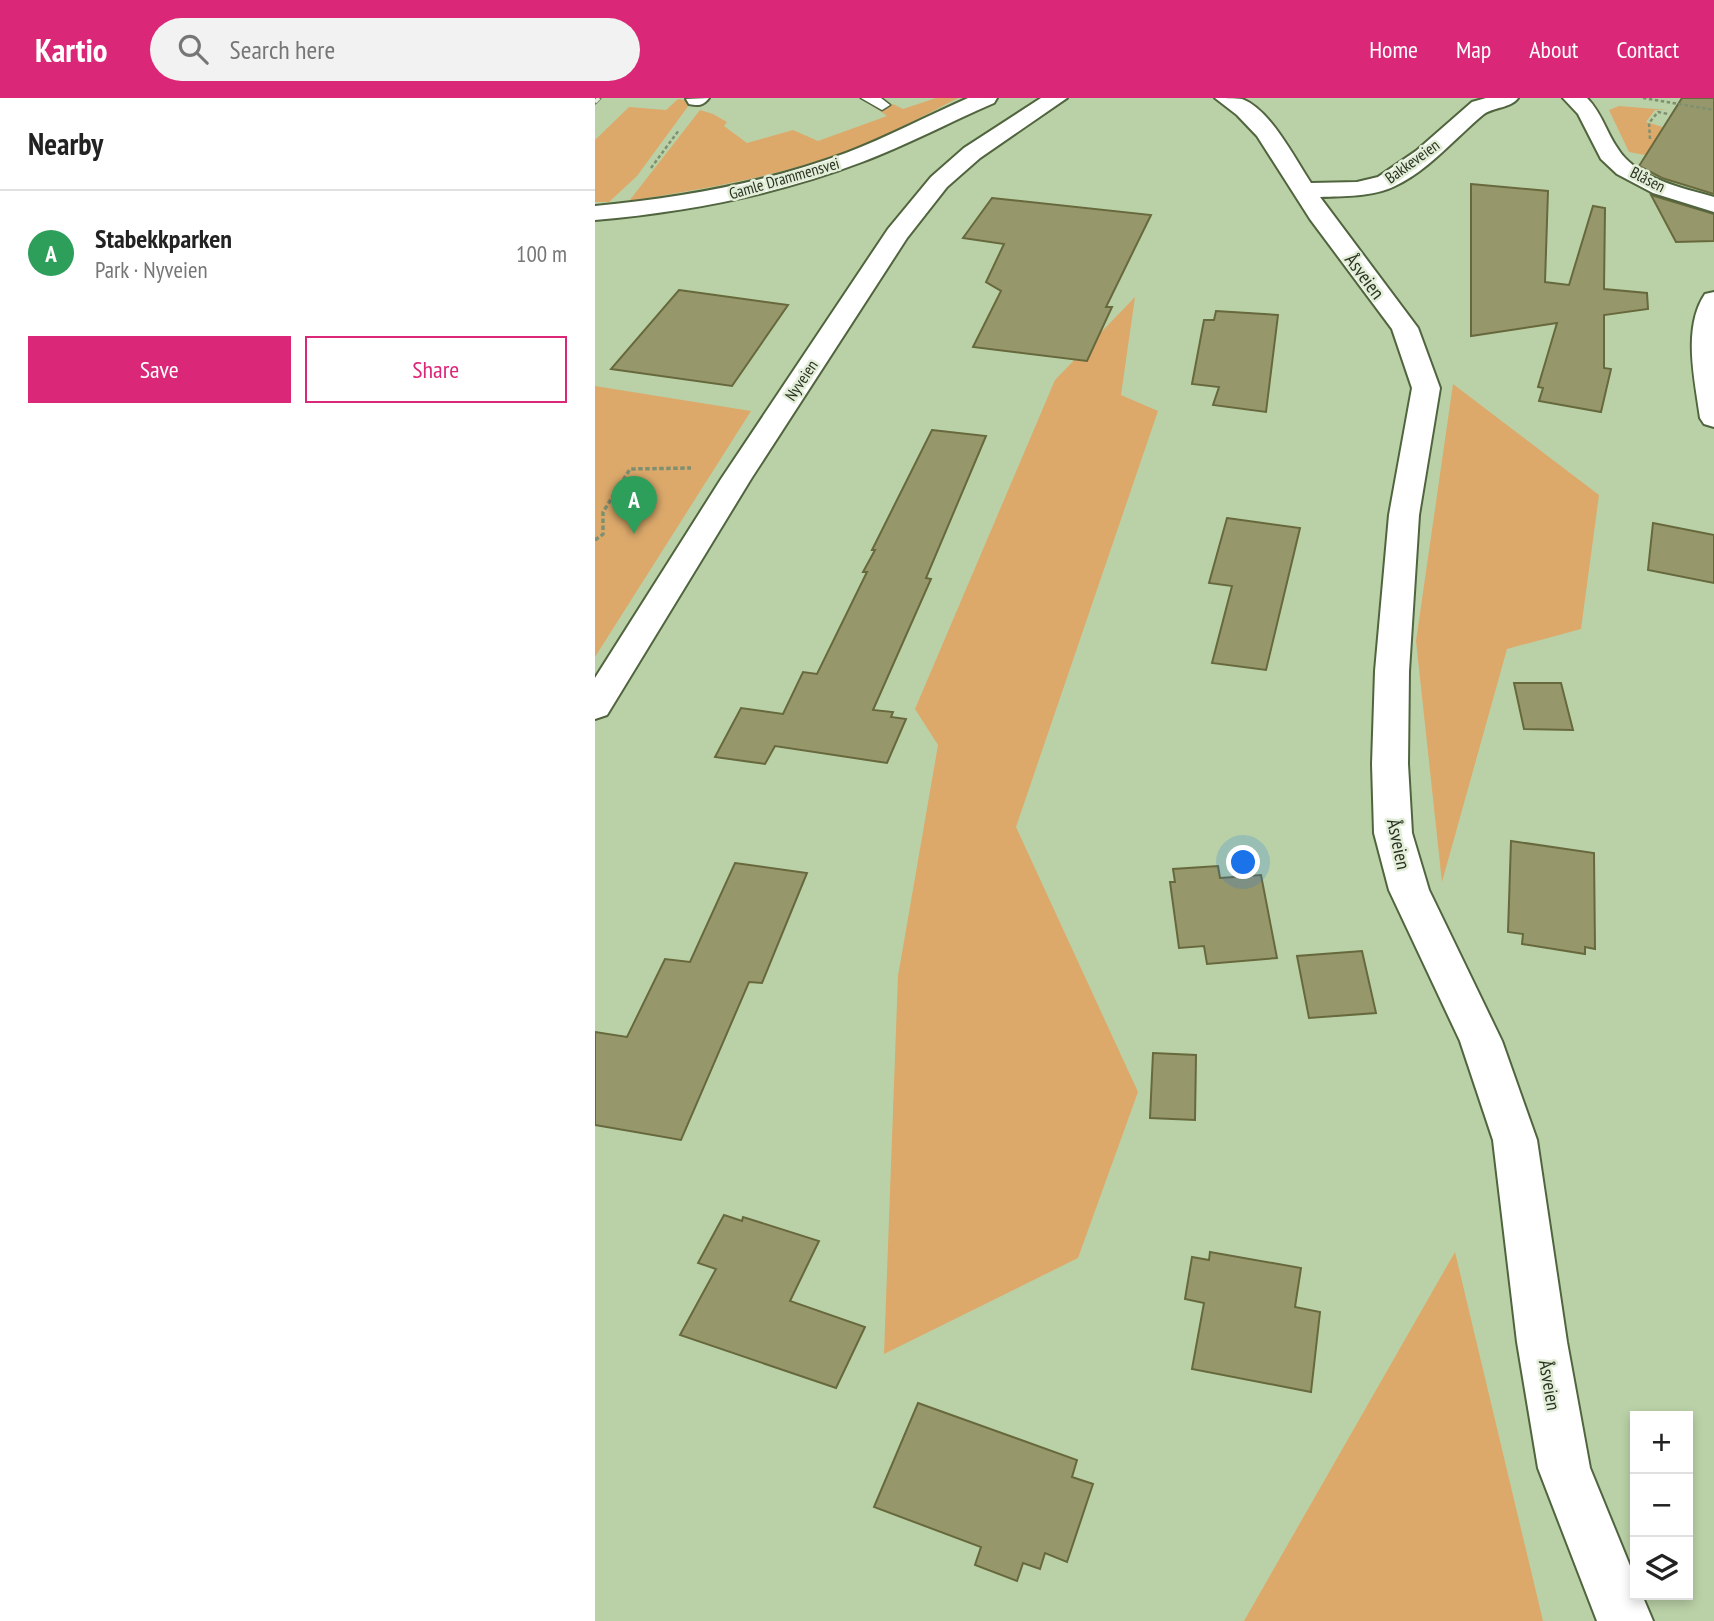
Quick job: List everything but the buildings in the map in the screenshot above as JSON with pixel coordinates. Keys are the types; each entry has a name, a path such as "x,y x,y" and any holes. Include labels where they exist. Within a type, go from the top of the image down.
{"street":[{"name":"Gamle Drammensvei","path":"595,213 693,201 775,184 865,153 968,103 986,98"},
{"name":"Nyveien","path":"595,706 741,470 897,234 939,182 972,153 1056,98"},
{"name":"Åsveien","path":"1226,98 1245,110 1266,132 1319,214 1405,328 1426,387 1404,515 1392,671 1389,764 1392,833 1409,890 1481,1041 1514,1140 1542,1342 1564,1468 1625,1621"},
{"name":"Bakkeveien","path":"1305,190 1357,189 1386,183 1424,156 1480,107 1507,98"},
{"name":"Blåsen","path":"1574,98 1583,104 1614,160 1642,179 1714,205"},
{"path":"1714,300 1708,308 1707,334 1714,418"}],"path":[{"path":"1643,98 1714,110"},
{"path":"648,171 683,124 697,99"},
{"path":"1649,123 1658,112 1668,114"},
{"path":"595,540 603,534 603,512 630,469 674,467 741,470"}],"shaded area":[{"path":"936,98 958,98 876,139 821,160 739,181 629,201 700,110 727,122 724,126 747,143 793,130 818,141 887,116 869,103 878,100 888,106 893,104 903,109"},
{"path":"678,99 692,101 637,176 609,202 595,202 595,140 629,107 666,110"},
{"path":"1619,106 1668,110 1655,110 1646,122 1663,127 1650,156 1629,152 1609,110"},
{"path":"1135,297 1121,395 1158,411 1016,827 1138,1092 1078,1258 884,1354 898,976 938,745 915,709 1055,380"},
{"path":"1453,384 1599,495 1581,629 1507,649 1442,882 1416,641"},
{"path":"595,386 751,411 595,657"},
{"path":"1455,1252 1543,1621 1244,1621"}],"railway":[{"path":"595,102 599,98"}],"place":[{"name":"Stabekkparken","path":"634,534"}]}
